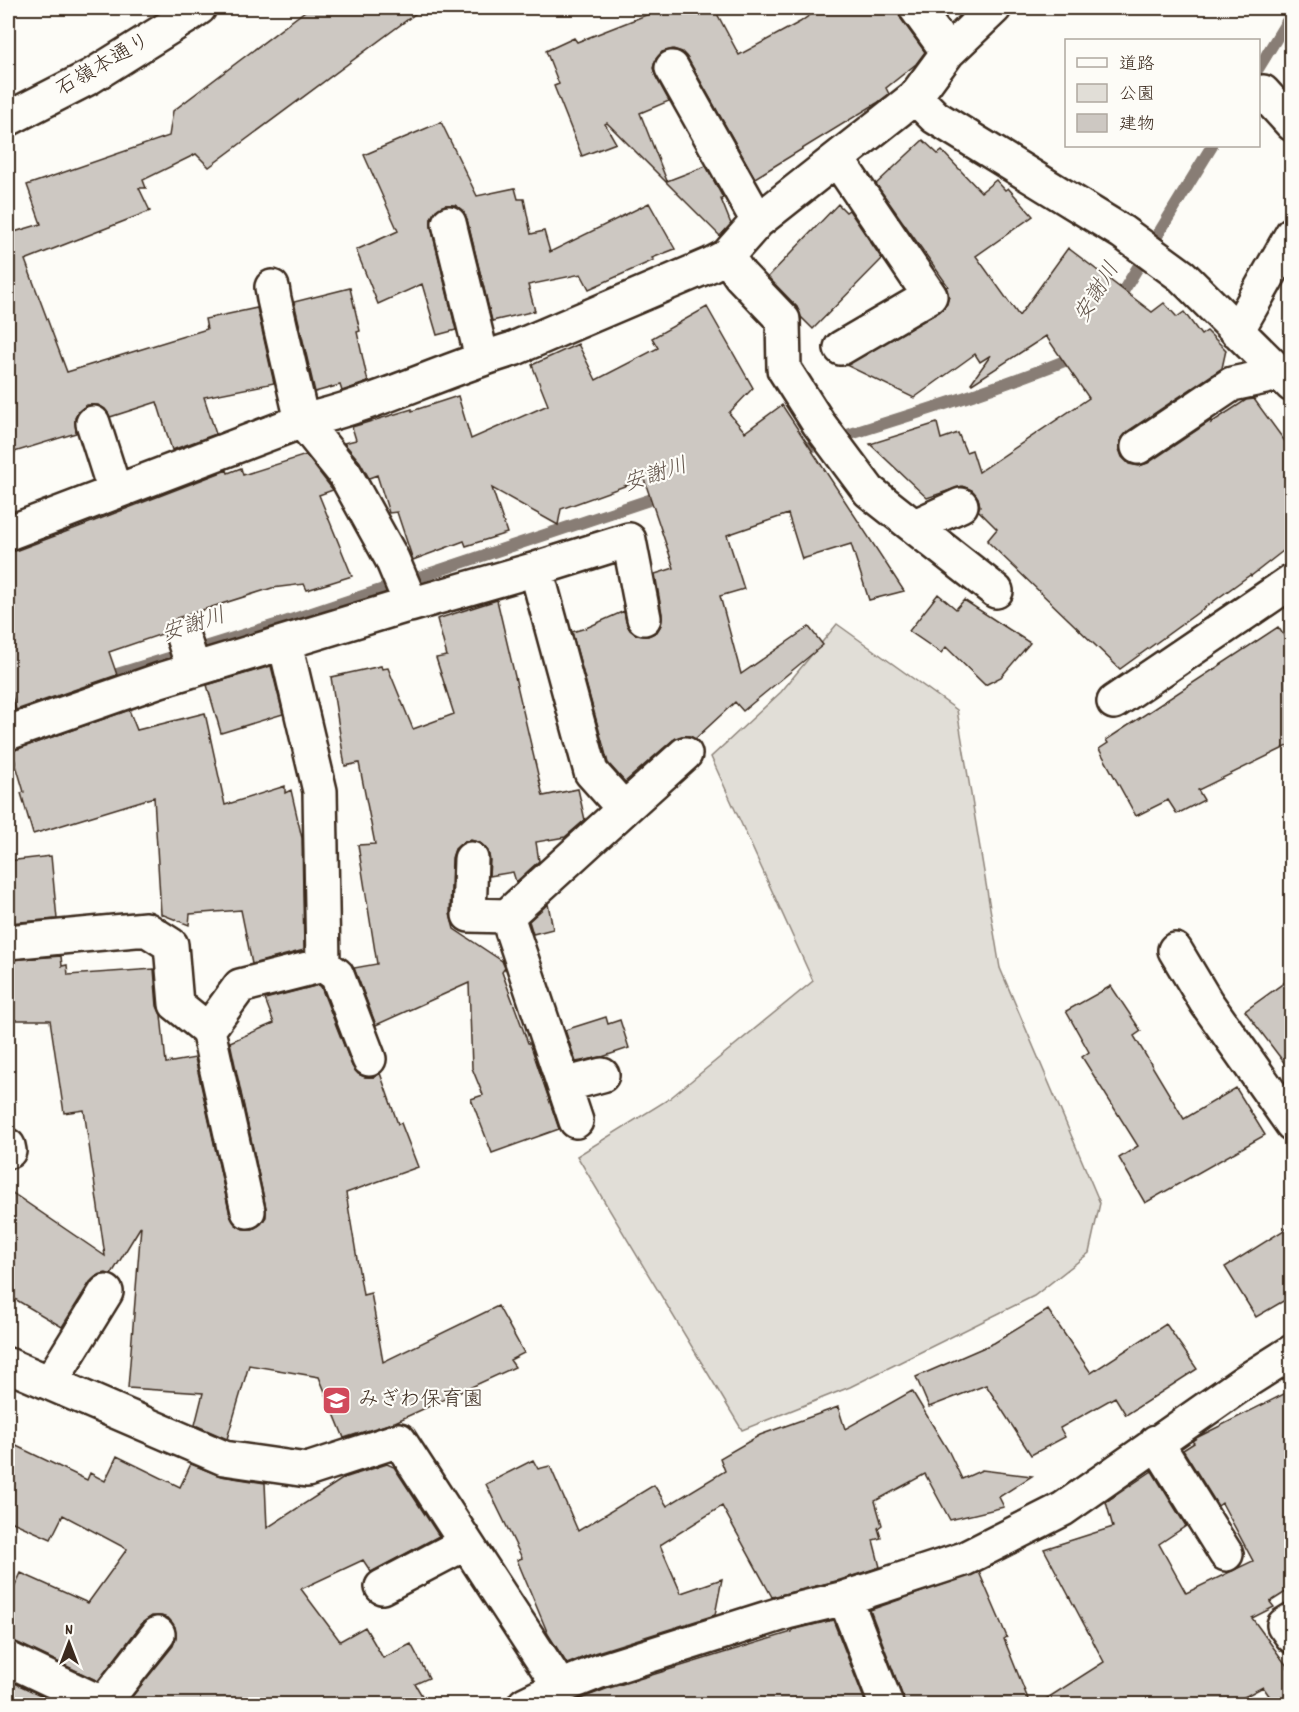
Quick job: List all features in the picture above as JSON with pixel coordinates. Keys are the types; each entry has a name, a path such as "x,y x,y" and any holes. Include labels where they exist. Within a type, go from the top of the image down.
{"street":[{"name":"石嶺本通り","path":"8,119 90,77 198,8"},
{"path":"916,8 948,52"},
{"path":"8,533 303,421 333,414 482,358 513,350 727,256 758,221 915,97 948,52 994,8"},
{"path":"672,69 758,221"},
{"path":"1263,92 1292,124"},
{"path":"915,97 935,117 1122,232 1182,276 1286,379"},
{"path":"837,159 930,296 841,348"},
{"path":"449,223 482,358"},
{"path":"1237,331 1292,234"},
{"path":"727,256 740,275 783,320 784,369 819,424 869,490 996,591"},
{"path":"272,286 303,421 345,474 392,559 411,604"},
{"path":"1138,447 1232,384 1286,379"},
{"path":"93,423 115,492"},
{"path":"915,526 961,505"},
{"path":"8,733 194,670 629,540 644,618"},
{"path":"536,569 591,772 624,809"},
{"path":"1114,702 1292,581"},
{"path":"183,638 194,670"},
{"path":"285,643 320,791 323,964"},
{"path":"471,859 469,915 507,916 685,754"},
{"path":"507,916 576,1121"},
{"path":"8,942 146,929 171,945 176,1004 208,1030 248,1211"},
{"path":"1175,950 1206,1002 1292,1124"},
{"path":"208,1030 240,986 323,964"},
{"path":"323,964 337,975 369,1059"},
{"path":"564,1085 602,1075"},
{"path":"50,1383 106,1292"},
{"path":"8,1365 224,1458 307,1470 399,1440 466,1542 539,1699 600,1671 787,1612 845,1598 964,1559 1063,1509 1156,1442 1292,1352"},
{"path":"1156,1442 1226,1554"},
{"path":"382,1587 466,1542"},
{"path":"845,1598 886,1704"},
{"path":"1292,1620 1284,1625 1292,1636"},
{"path":"8,1659 103,1704 158,1634"}],"green space":[{"path":"837,624 957,710 1000,968 1100,1203 1089,1253 1034,1296 850,1387 742,1430 577,1156 669,1099 813,981 711,757 781,692"}],"building":[{"path":"309,8 423,8 209,167 196,154 143,180 146,188 139,188 150,211 25,260 67,372 207,329 205,319 257,308 274,383 204,397 216,434 172,450 157,402 110,417 105,409 98,405 87,405 79,411 75,418 76,433 8,454 8,223 14,232 41,224 27,185 169,136 173,111"},
{"path":"664,8 714,8 739,55 800,22 820,8 898,8 901,19 925,52 916,64 886,88 889,94 877,103 755,178 688,59 682,52 673,49 662,52 653,68 669,101 640,113 667,181 706,166 723,198 721,199 731,224 720,236 607,123 605,124 616,143 582,156 554,86 559,84 546,51 574,38 577,42"},
{"path":"441,122 477,196 515,188 518,199 524,199 531,234 544,231 550,252 649,203 675,249 589,289 581,274 528,285 535,311 492,321 467,219 462,210 455,205 445,205 436,210 431,218 431,227 456,330 437,335 422,284 378,304 356,250 398,231 364,155"},
{"path":"923,140 938,154 942,151 981,192 996,180 1005,190 1008,188 1033,216 976,256 1019,316 1068,248 1152,312 1164,303 1177,317 1184,312 1201,335 1207,331 1226,350 1222,368 1128,431 1122,438 1119,449 1122,457 1129,464 1139,466 1148,463 1212,420 1211,423 1246,400 1254,399 1292,451 1292,544 1120,669 987,541 997,529 978,510 980,506 978,498 972,490 962,486 927,498 870,444 937,423 941,439 958,433 966,452 972,450 979,472 1089,398 1046,336 972,384 991,355 980,362 975,354 914,398 846,365 939,312 947,304 949,296 946,287 948,286 876,184"},
{"path":"838,204 846,212 849,210 882,259 813,329 801,317 797,307 768,277"},
{"path":"350,288 368,382 342,391 340,385 315,392 294,302"},
{"path":"707,307 753,388 729,413 745,432 782,405 904,591 869,600 851,544 802,559 788,514 727,535 744,589 720,596 741,674 809,627 823,645 743,711 735,702 695,739 682,736 673,740 625,782 608,763 572,632 624,611 630,630 637,635 648,636 657,632 661,625 662,614 655,574 674,568 644,479 561,509 558,525 492,488 507,533 466,546 464,541 413,560 397,512 389,513 377,475 369,478 360,462 344,443 356,440 352,427 458,396 471,439 548,405 532,365 578,344 596,380 658,348 652,338"},
{"path":"306,455 333,490 319,495 352,576 307,590 304,584 272,588 177,618 169,625 165,633 109,652 117,675 16,710 8,683 8,551 15,551 227,470 228,473 241,468 243,475"},
{"path":"938,594 956,609 964,600 1030,643 1001,677 985,685 946,647 941,653 909,631"},
{"path":"497,600 543,796 578,789 585,820 565,837 536,842 539,861 516,882 513,872 489,876 488,851 480,843 471,840 462,843 455,849 452,858 450,914 454,929 502,961 505,968 502,972 528,1043 530,1043 559,1129 492,1153 471,1099 483,1095 472,1068 469,983 376,1025 354,968 377,964 358,845 375,844 359,763 345,766 331,677 381,666 382,669 388,668 413,729 454,714 436,658 447,656 437,619"},
{"path":"1278,627 1292,647 1292,744 1198,790 1204,800 1177,814 1168,800 1136,816 1099,749 1108,743 1106,740"},
{"path":"271,666 283,714 221,733 207,685"},
{"path":"129,710 137,730 205,713 225,805 285,786 285,793 291,790 302,838 304,950 252,964 241,910 190,914 189,925 161,914 154,797 33,834 12,751"},
{"path":"51,856 57,919 8,923 8,861"},
{"path":"548,904 553,929 533,934 529,921"},
{"path":"61,956 62,966 67,965 68,975 154,969 166,1063 195,1058 230,1215 235,1224 243,1229 253,1229 261,1224 266,1217 266,1208 230,1042 274,1023 265,999 319,985 352,1066 358,1074 365,1077 375,1077 380,1073 398,1124 401,1123 418,1167 346,1193 363,1295 371,1293 383,1362 498,1306 524,1353 510,1360 515,1367 395,1422 344,1438 319,1377 249,1365 227,1439 195,1425 203,1393 128,1388 141,1226 111,1275 106,1273 98,1275 90,1282 62,1327 8,1295 8,1190 105,1256 84,1110 64,1113 50,1020 8,1020 8,960"},
{"path":"1292,977 1292,1073 1245,1011"},
{"path":"1111,986 1141,1031 1134,1036 1184,1119 1236,1088 1265,1135 1145,1203 1119,1158 1138,1146 1082,1057 1089,1052 1066,1011"},
{"path":"606,1017 608,1024 620,1020 629,1048 602,1057 576,1062 565,1030"},
{"path":"1292,1225 1292,1296 1256,1317 1225,1267"},
{"path":"1048,1310 1091,1373 1166,1324 1197,1369 1126,1415 1115,1397 1060,1428 1065,1437 1031,1455 986,1385 929,1407 916,1377 994,1343"},
{"path":"1292,1390 1292,1588 1270,1602 1274,1607 1252,1618 1292,1673 1292,1704 1275,1704 1263,1687 1231,1704 1038,1704 1104,1662 1044,1549 1113,1527 1106,1502 1152,1471 1186,1526 1159,1544 1186,1593 1253,1561 1222,1503 1218,1506 1183,1450 1194,1443 1192,1441 1198,1437"},
{"path":"912,1391 949,1452 962,1479 982,1470 1032,1476 999,1497 1004,1507 950,1520 925,1474 875,1501 882,1525 878,1528 881,1538 873,1540 880,1567 840,1580 772,1597 722,1506 660,1545 681,1593 722,1579 715,1615 594,1653 567,1664 548,1634 517,1560 522,1558 486,1484 533,1460 538,1469 550,1466 578,1531 654,1485 667,1506 725,1471 720,1458 760,1435 838,1407 845,1429"},
{"path":"8,1442 87,1480 90,1473 105,1481 117,1456 180,1487 191,1464 221,1476 265,1483 267,1528 344,1478 387,1464 394,1467 439,1536 371,1572 363,1560 301,1589 340,1641 365,1627 383,1658 411,1644 429,1678 415,1684 427,1704 126,1704 173,1646 176,1637 175,1627 169,1619 161,1616 152,1616 143,1622 98,1681 8,1640 8,1601 21,1573 88,1603 127,1549 63,1515 51,1539 8,1520"},
{"path":"979,1572 1007,1637 1004,1639 1030,1704 904,1704 870,1610"},
{"path":"833,1620 866,1704 567,1704 606,1689 792,1632 792,1630"},
{"path":"8,1680 60,1704 8,1704"}],"waterway":[{"name":"安謝川","path":"1260,66 1292,13"},
{"name":"安謝川","path":"1116,303 1211,147"},
{"name":"安謝川","path":"794,452 973,395 1079,355"},
{"name":"安謝川","path":"101,679 282,623 667,494"},
{"name":"安謝川","path":"8,709 30,701"}],"place":[{"name":"みぎわ保育園","path":"337,1401"}]}
